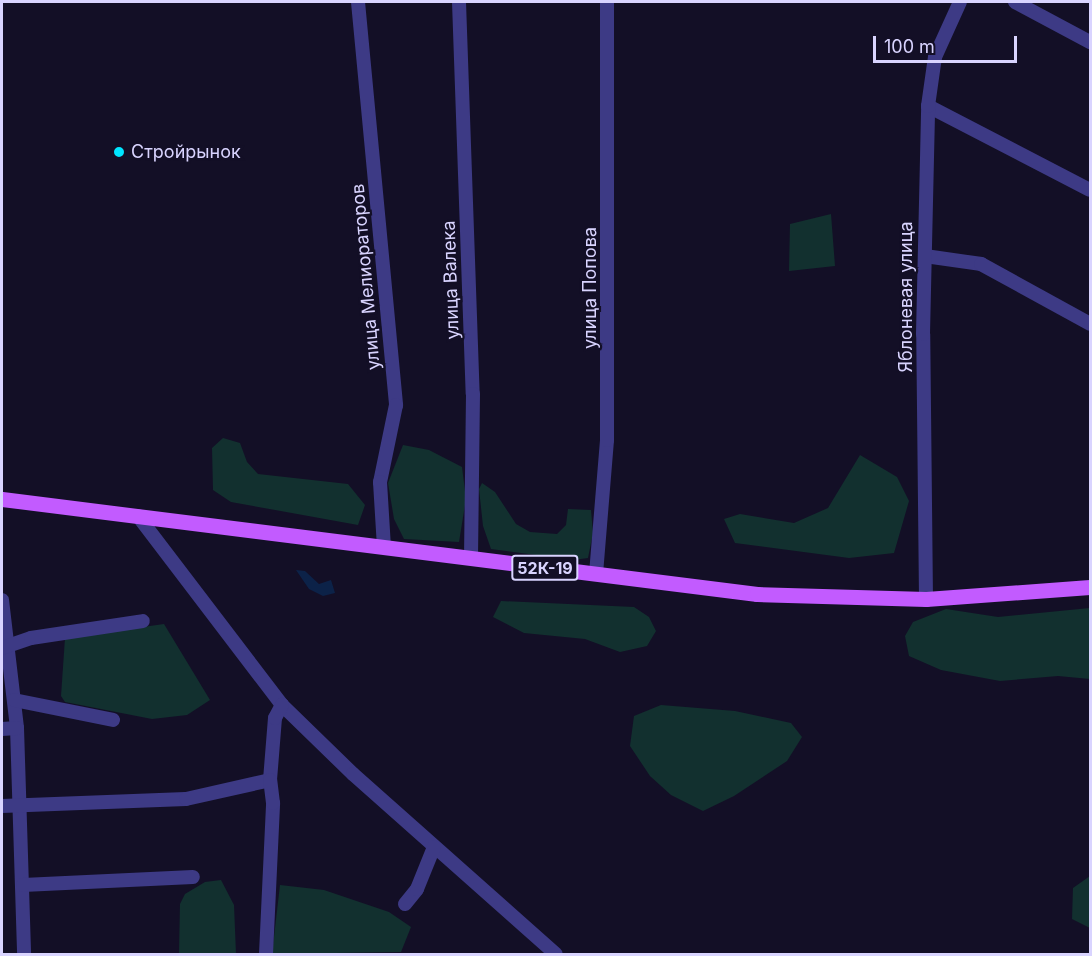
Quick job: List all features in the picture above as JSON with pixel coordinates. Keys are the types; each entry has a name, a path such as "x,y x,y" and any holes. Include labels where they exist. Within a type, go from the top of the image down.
{"main road":[{"name":"52К-19","path":"2,499 789,596 926,599 1090,588"}],"street":[{"name":"улица Мелиораторов","path":"358,2 396,405 380,482 384,547"},
{"name":"улица Валека","path":"459,2 473,394 471,558"},
{"name":"улица Попова","path":"596,574 607,440 607,2"},
{"name":"Яблоневая улица","path":"926,599 925,256 928,106 935,57 960,2"},
{"path":"1015,2 1090,42"},
{"path":"928,106 1090,190"},
{"path":"925,256 981,264 1090,324"},
{"path":"138,516 282,705 434,847 556,954"},
{"path":"2,600 5,646 17,728 24,954"},
{"path":"5,646 143,621"},
{"path":"14,700 113,720"},
{"path":"266,954 273,803 270,780 275,718 282,705"},
{"path":"2,729 17,728"},
{"path":"2,806 186,799 270,780"},
{"path":"405,904 417,889 434,847"},
{"path":"23,885 193,877"}],"green space":[{"path":"831,214 835,266 789,271 790,224"},
{"path":"223,438 240,443 247,462 258,474 348,484 365,505 358,525 231,502 213,490 212,448"},
{"path":"403,445 429,450 462,467 466,499 459,542 404,539 394,519 388,483"},
{"path":"860,455 897,477 909,501 894,553 849,558 735,543 724,519 740,514 794,523 828,508"},
{"path":"482,483 495,492 516,524 530,532 557,534 566,525 568,509 591,510 593,533 588,558 573,560 491,549 483,526 479,489"},
{"path":"501,601 634,607 649,617 656,631 647,646 620,652 585,639 524,633 493,617"},
{"path":"1090,608 1090,679 1058,676 1000,681 941,670 909,656 905,636 913,622 946,609 998,617"},
{"path":"164,624 210,700 187,715 152,719 65,702 61,696 65,638"},
{"path":"661,705 735,711 791,723 802,737 787,761 734,796 703,811 671,795 650,776 630,746 634,716"},
{"path":"1090,876 1090,928 1072,919 1073,888"},
{"path":"221,880 234,905 236,954 179,954 180,904 185,894 205,882"},
{"path":"280,885 324,890 389,912 411,927 401,952 272,954"}],"water":[{"path":"296,570 305,571 319,584 331,580 335,593 323,596 309,589"}],"place":[{"name":"Стройрынок","path":"119,152"}]}
